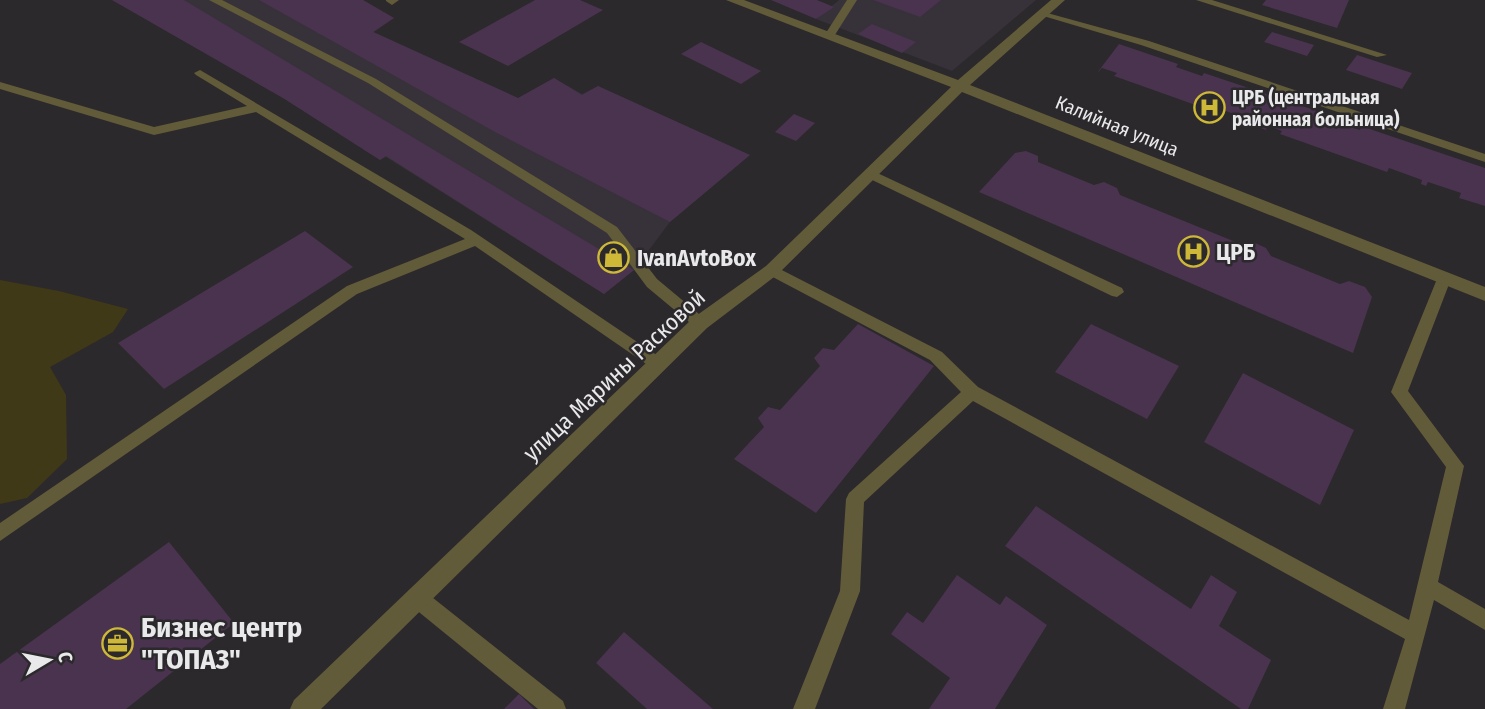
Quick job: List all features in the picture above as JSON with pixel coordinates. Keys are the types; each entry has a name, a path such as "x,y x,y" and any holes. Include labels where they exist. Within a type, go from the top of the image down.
{"street":[{"name":"Калийная улица","path":"732,0 960,86 1485,294"},
{"name":"улица Марины Расковой","path":"303,709 700,323 772,270 960,86 1052,6"}],"lane":[{"path":"214,0 372,81 612,230 652,283 700,323"},
{"path":"829,36 852,0"},
{"path":"1201,0 1381,55"},
{"path":"1052,6 1145,43 1485,158"},
{"path":"200,73 476,240 658,363"},
{"path":"0,85 154,131 256,108"},
{"path":"871,174 1117,292"},
{"path":"0,533 352,290 476,240"},
{"path":"772,270 936,356 972,392 1416,634"},
{"path":"1394,709 1416,634 1455,466 1399,392 1444,279"},
{"path":"804,709 850,591 855,499 972,392"},
{"path":"1427,586 1485,620"},
{"path":"416,597 555,709"}],"shaded area":[{"path":"112,0 363,0 394,18 374,32 518,98 554,78 582,94 598,86 750,155 670,222 634,270 604,294 386,157 380,160 283,98"},
{"path":"839,0 1036,0 952,71 816,19"},
{"path":"0,280 59,291 128,309 113,332 50,367 66,395 67,459 27,498 0,504"}],"building":[{"path":"112,0 184,0 634,270 604,294 386,156 380,160 283,98"},
{"path":"259,0 363,0 394,18 373,32 518,98 554,78 582,95 598,86 750,155 670,222 495,132"},
{"path":"535,0 580,0 603,10 508,66 459,42"},
{"path":"771,0 817,0 834,7 816,19"},
{"path":"873,0 941,0 920,17"},
{"path":"1266,0 1349,0 1337,28 1262,5"},
{"path":"872,24 916,42 902,53 858,34"},
{"path":"1272,32 1314,45 1307,56 1264,42"},
{"path":"701,42 761,71 741,84 681,54"},
{"path":"1119,44 1178,64 1176,67 1202,76 1204,73 1332,116 1331,120 1360,130 1361,126 1485,168 1485,206 1459,198 1461,193 1428,182 1426,186 1421,184 1422,180 1389,168 1387,172 1280,134 1282,131 1268,126 1266,130 1234,118 1236,115 1221,109 1218,113 1114,76 1117,73 1102,68 1097,73"},
{"path":"1357,55 1412,73 1402,89 1346,70"},
{"path":"794,114 815,123 796,141 775,132"},
{"name":"ЦРБ","path":"1026,151 1038,156 1038,162 1094,185 1104,182 1117,188 1120,195 1243,245 1253,242 1266,248 1271,256 1340,284 1349,281 1365,287 1372,297 1353,353 979,192 1015,153"},
{"path":"305,231 353,267 164,389 118,343"},
{"path":"858,324 934,366 816,513 734,459 764,427 758,418 768,407 780,410 820,366 814,358 823,348 834,350"},
{"path":"1091,324 1179,366 1147,419 1055,372"},
{"path":"1243,373 1354,430 1320,505 1204,442"},
{"path":"1036,506 1191,609 1211,575 1237,592 1219,626 1271,660 1248,709 1241,709 1005,546"},
{"name":"Бизнес центр \"ТОПАЗ\"","path":"169,542 234,623 126,709 0,709 0,664"},
{"path":"957,575 1000,605 1006,596 1047,625 995,709 929,709 950,678 891,634 907,612 923,623"},
{"path":"624,632 713,709 647,709 596,663"},
{"path":"519,694 534,709 504,709"}],"place":[{"name":"ЦРБ (центральная районная больница)","path":"1209,108"},
{"name":"ЦРБ","path":"1193,252"},
{"name":"IvanAvtoBox","path":"614,258"},
{"name":"Бизнес центр \"ТОПАЗ\"","path":"118,643"}]}
